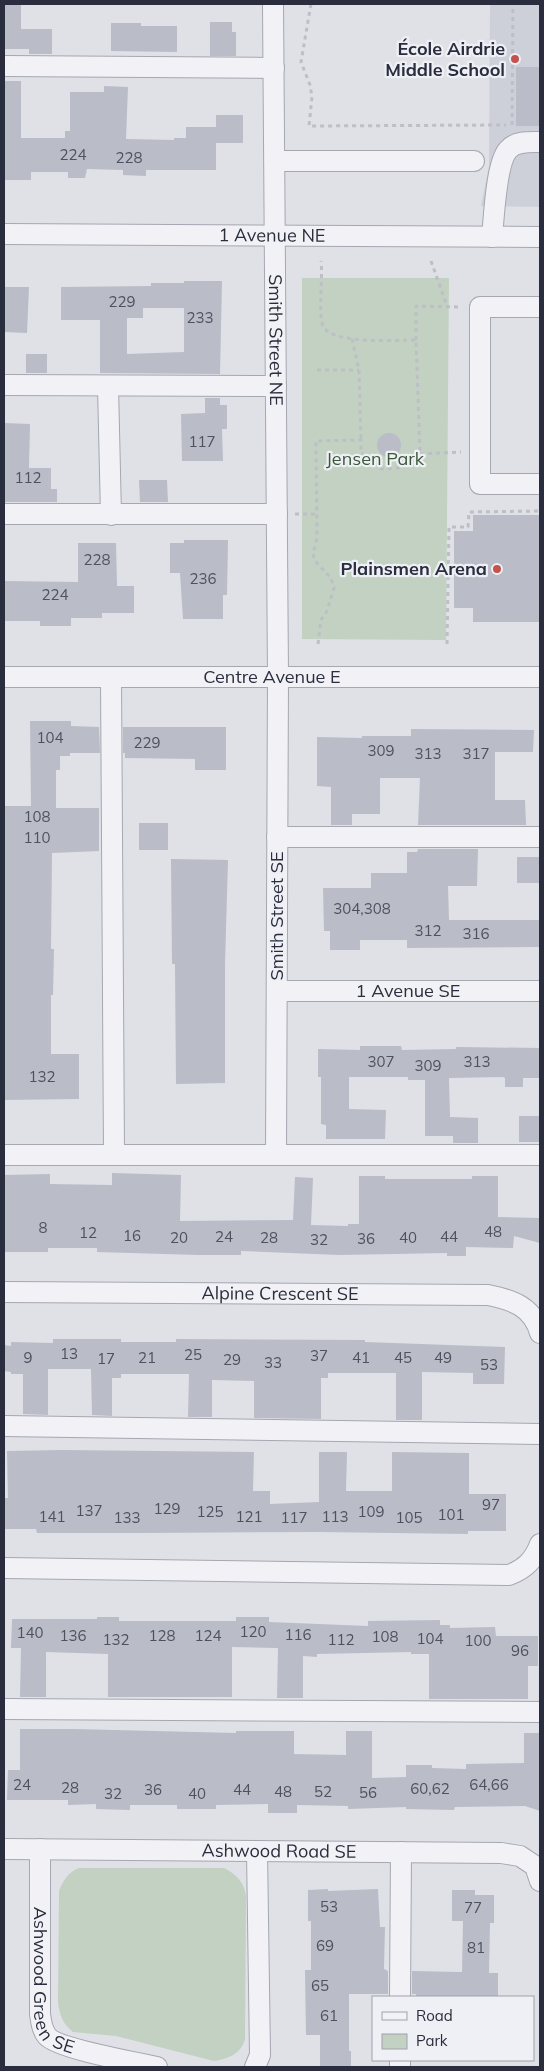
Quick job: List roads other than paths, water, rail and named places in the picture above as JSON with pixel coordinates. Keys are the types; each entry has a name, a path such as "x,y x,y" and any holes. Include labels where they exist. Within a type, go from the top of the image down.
{"street":[{"name":"Smith Street NE","path":"274,4 278,677"},
{"path":"4,66 274,68"},
{"path":"492,237 501,164 508,149 521,142 540,142"},
{"path":"274,162 474,161"},
{"name":"1 Avenue NE","path":"4,234 540,237"},
{"path":"540,307 480,307 480,484 540,484"},
{"path":"4,385 276,386"},
{"path":"108,386 111,515"},
{"path":"4,514 277,514"},
{"name":"Centre Avenue E","path":"4,677 540,677"},
{"name":"Smith Street SE","path":"276,1154 278,677"},
{"path":"111,678 114,1155"},
{"path":"277,837 540,837"},
{"name":"1 Avenue SE","path":"277,991 540,991"},
{"path":"4,1155 540,1155"},
{"name":"Alpine Crescent SE","path":"4,1292 488,1295 509,1299 525,1309 537,1320 540,1333"},
{"path":"4,1426 540,1434"},
{"path":"4,1568 510,1575 520,1571 528,1564 536,1554 540,1544"},
{"path":"4,1709 540,1712"},
{"name":"Ashwood Road SE","path":"4,1849 501,1853 520,1856 535,1866 540,1881"},
{"name":"Ashwood Green SE","path":"40,1849 40,2014 42,2027 48,2038 66,2046 158,2067"},
{"path":"255,2067 260,2055 257,1852"},
{"path":"400,1996 401,1852"}],"place":[{"name":"École Airdrie Middle School","path":"515,59"},
{"name":"Plainsmen Arena","path":"497,569"}],"park label":[{"name":"Jensen Park","path":"375,459"}]}
